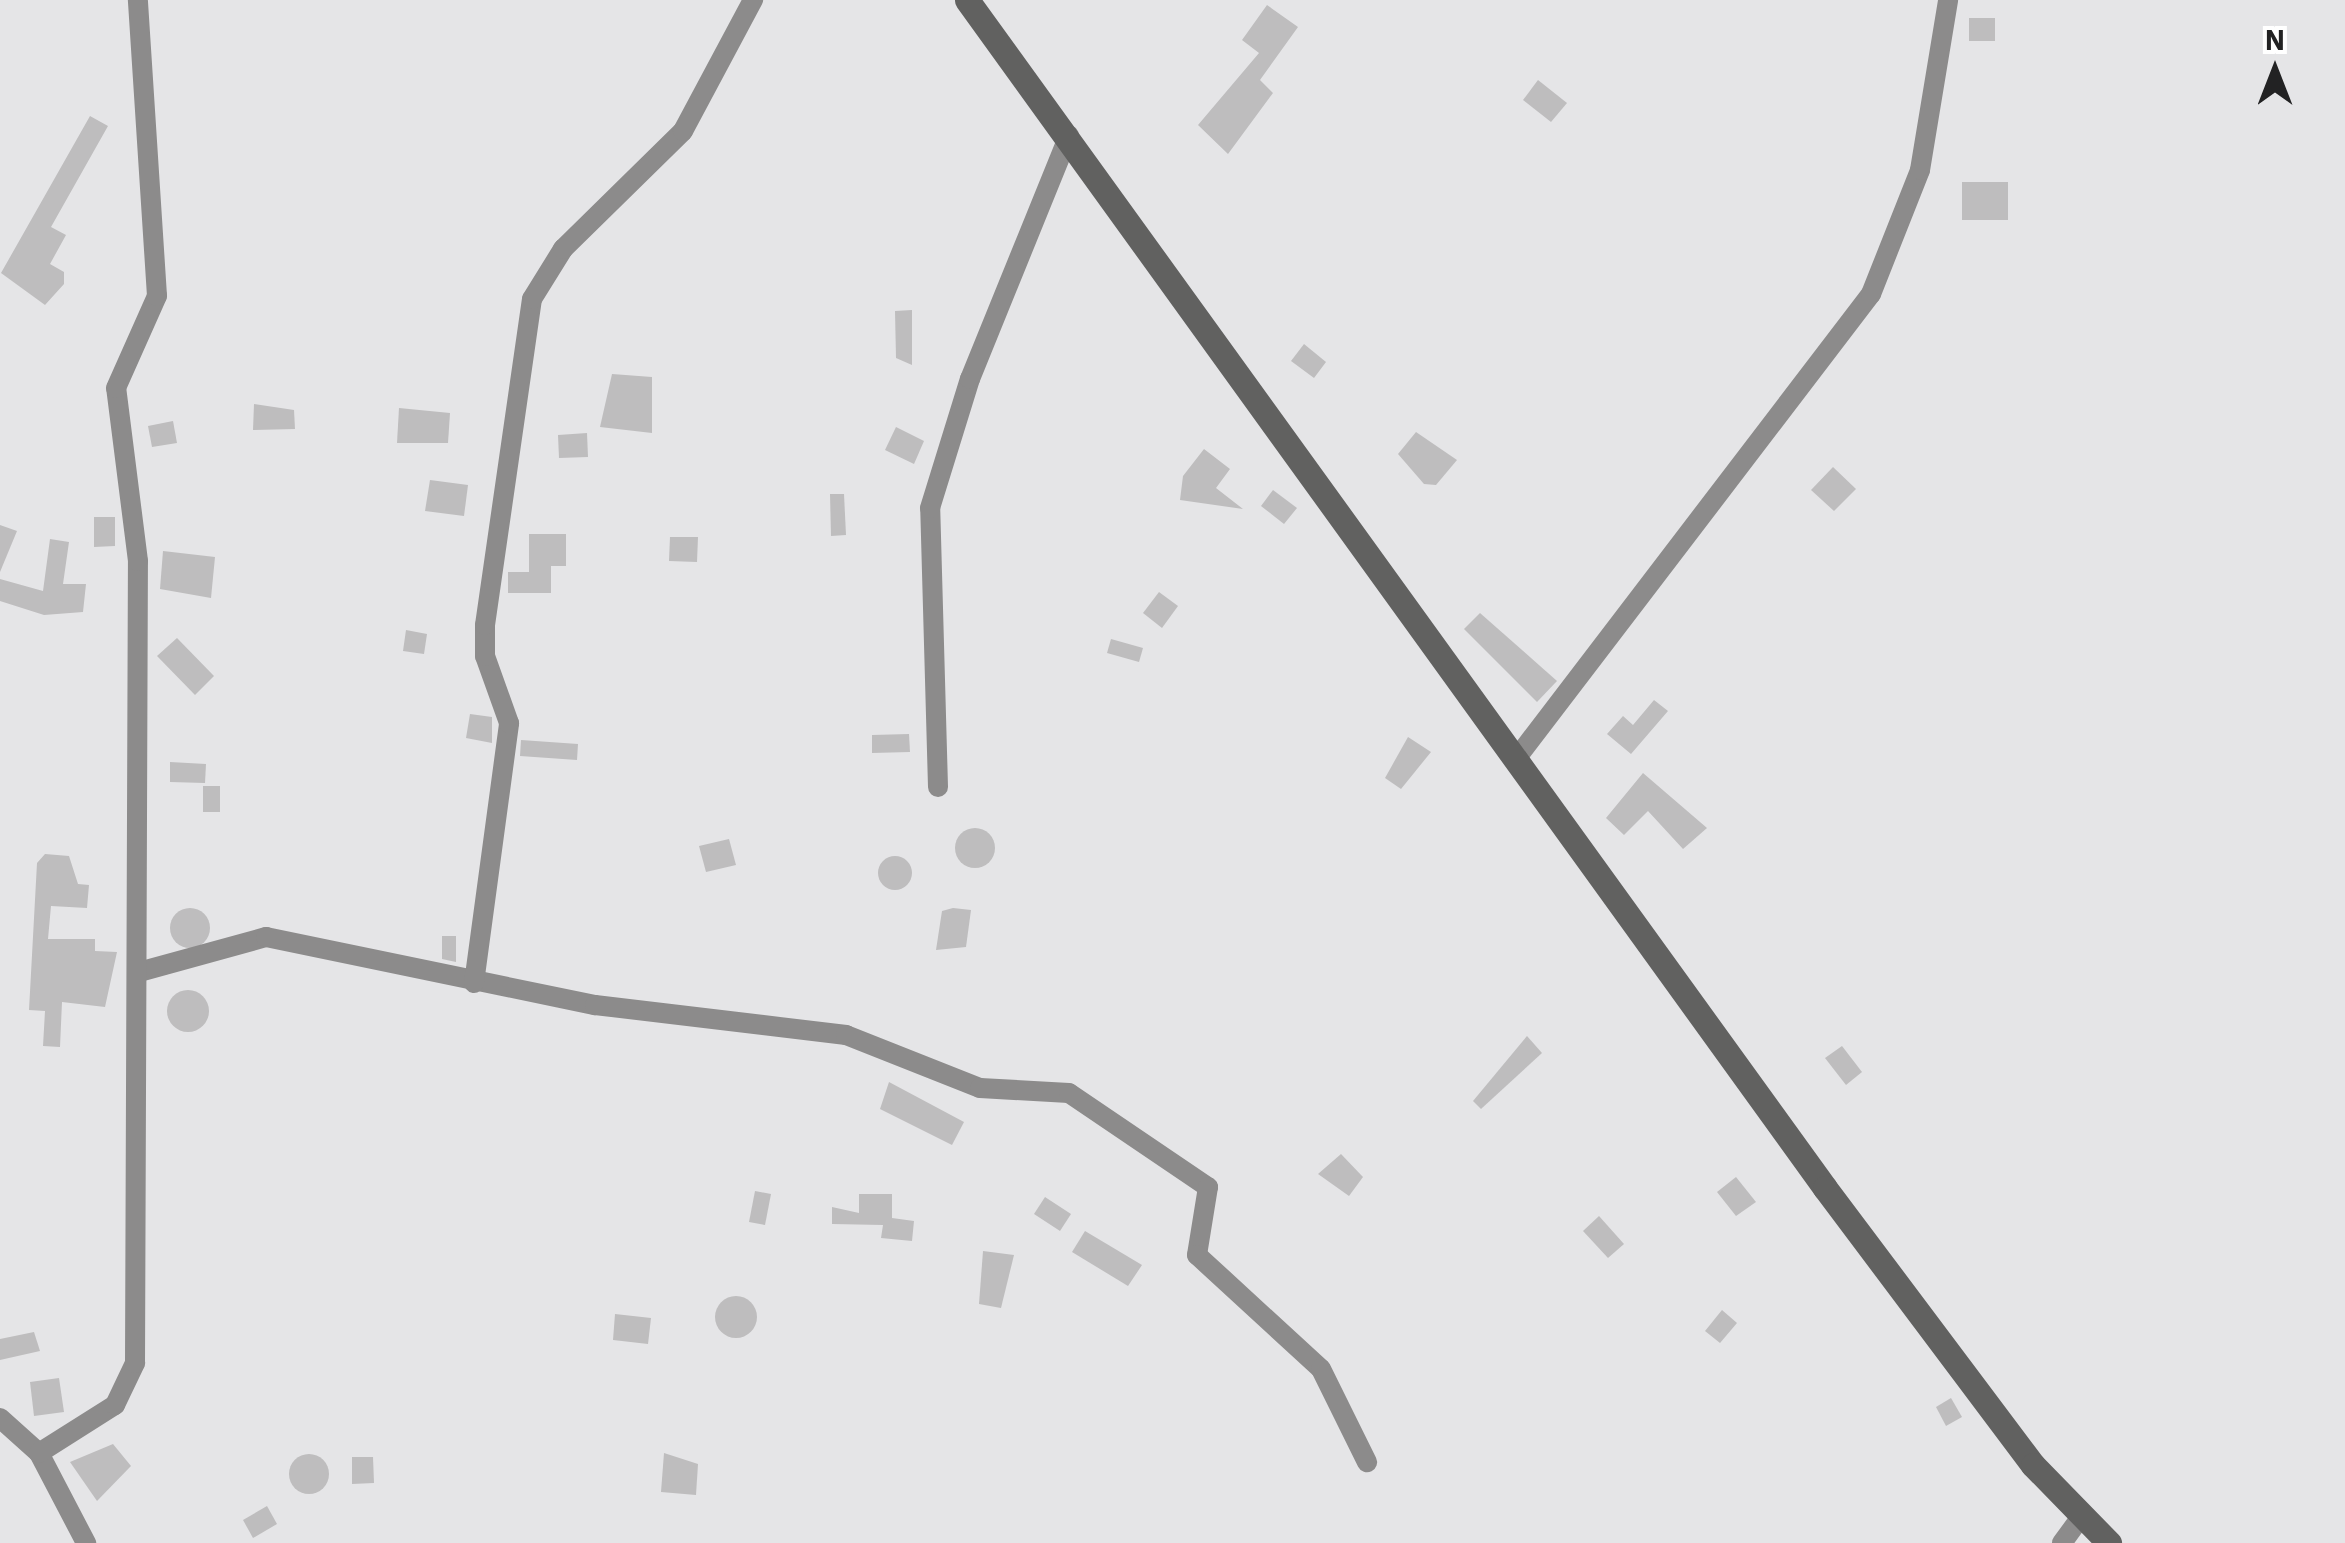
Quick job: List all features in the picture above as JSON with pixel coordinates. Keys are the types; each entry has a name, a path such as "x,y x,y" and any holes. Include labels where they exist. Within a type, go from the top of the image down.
{"main road":[{"path":"967,0 1520,755 1825,1188 2033,1465 2109,1543"}],"street":[{"path":"39,1452 115,1404 133,1378 139,1197 130,1065 139,972 138,561 116,388 157,296 138,0"},
{"path":"474,983 509,723 485,656 485,625 532,300 563,249 683,131 753,0"},
{"path":"1520,755 1880,278 1920,170 1948,0"},
{"path":"938,787 930,508 970,378 1069,135"},
{"path":"139,972 266,937 474,983 846,1035 980,1088 1068,1093 1208,1187 1198,1255 1321,1369 1366,1462"},
{"path":"0,1418 39,1452 86,1543"},
{"path":"2062,1543 2083,1514"}],"building":[{"path":"1267,5 1298,27 1260,80 1273,93 1228,154 1198,125 1259,53 1242,40"},
{"path":"1969,18 1995,18 1995,41 1969,41"},
{"path":"1538,80 1567,103 1551,122 1523,100"},
{"path":"90,116 108,126 51,227 66,235 50,264 64,272 64,284 45,305 1,273"},
{"path":"1962,182 2008,182 2008,220 1962,220"},
{"path":"912,310 912,365 896,358 895,311"},
{"path":"1304,344 1326,362 1314,378 1291,361"},
{"path":"612,374 652,377 652,433 600,427"},
{"path":"254,404 294,410 295,429 253,430"},
{"path":"399,408 450,413 448,443 397,443"},
{"path":"173,421 177,443 152,447 148,426"},
{"path":"896,427 924,441 914,464 885,450"},
{"path":"1416,432 1457,460 1436,485 1424,484 1398,454"},
{"path":"587,433 588,457 559,458 558,435"},
{"path":"1204,449 1230,469 1216,488 1243,509 1180,500 1183,476"},
{"path":"1833,467 1856,489 1834,511 1811,490"},
{"path":"430,480 468,485 464,516 425,511"},
{"path":"1273,490 1297,508 1284,524 1261,506"},
{"path":"830,494 844,494 846,535 831,536"},
{"path":"94,517 115,517 115,546 94,547"},
{"path":"0,525 17,531 0,572"},
{"path":"529,534 566,534 566,566 551,566 551,593 508,593 508,572 529,572"},
{"path":"670,537 698,537 697,562 669,561"},
{"path":"50,539 69,542 63,584 86,584 83,612 44,615 0,601 0,579 43,591"},
{"path":"163,551 215,557 211,598 160,589"},
{"path":"1159,592 1178,606 1162,628 1143,613"},
{"path":"1480,613 1557,681 1537,702 1464,629"},
{"path":"406,630 427,634 424,654 403,651"},
{"path":"177,638 214,676 195,695 157,656"},
{"path":"1111,639 1143,648 1139,662 1107,653"},
{"path":"1654,700 1668,711 1631,754 1607,734 1623,716 1633,725"},
{"path":"470,714 492,717 492,743 466,738"},
{"path":"909,734 910,752 872,753 872,735"},
{"path":"1408,737 1431,752 1401,789 1385,778"},
{"path":"521,740 578,744 577,760 520,756"},
{"path":"170,762 206,764 205,783 170,782"},
{"path":"1643,773 1707,828 1683,849 1648,811 1624,835 1606,818"},
{"path":"203,786 220,786 220,812 203,812"},
{"path":"975,828 989,834 995,848 989,862 975,868 961,862 955,848 961,834"},
{"path":"729,839 736,865 706,872 699,846"},
{"path":"45,854 69,856 78,884 89,885 87,908 51,906 48,939 95,939 95,951 117,952 105,1007 62,1002 60,1047 43,1046 45,1011 29,1010 37,863"},
{"path":"895,856 907,861 912,873 907,885 895,890 883,885 878,873 883,861"},
{"path":"190,908 204,914 210,928 204,942 190,948 176,942 170,928 176,914"},
{"path":"971,910 966,947 936,950 942,911"},
{"path":"442,936 456,936 456,962 442,959"},
{"path":"188,990 203,996 209,1011 203,1026 188,1032 173,1026 167,1011 173,996"},
{"path":"1527,1036 1542,1053 1481,1109 1473,1101"},
{"path":"1842,1046 1862,1072 1846,1085 1825,1058"},
{"path":"889,1082 964,1122 952,1145 880,1109"},
{"path":"1341,1154 1363,1177 1349,1196 1318,1174"},
{"path":"1736,1177 1756,1202 1736,1216 1717,1192"},
{"path":"755,1191 771,1194 765,1225 749,1222"},
{"path":"859,1194 892,1194 892,1218 914,1221 912,1241 881,1238 883,1225 832,1224 832,1207 859,1213"},
{"path":"1045,1197 1071,1214 1060,1231 1034,1214"},
{"path":"1599,1216 1624,1244 1608,1258 1583,1231"},
{"path":"1085,1231 1142,1265 1128,1286 1072,1252"},
{"path":"983,1251 1014,1255 1001,1308 979,1304"},
{"path":"736,1296 751,1302 757,1317 751,1332 736,1338 721,1332 715,1317 721,1302"},
{"path":"1722,1310 1737,1323 1720,1343 1705,1331"},
{"path":"615,1314 651,1318 648,1344 613,1340"},
{"path":"34,1332 40,1351 0,1360 0,1339"},
{"path":"59,1378 64,1412 34,1416 30,1382"},
{"path":"1951,1398 1962,1417 1946,1426 1936,1407"},
{"path":"113,1444 131,1466 97,1501 70,1462"},
{"path":"664,1453 698,1464 696,1495 661,1492"},
{"path":"309,1454 323,1460 329,1474 323,1488 309,1494 295,1488 289,1474 295,1460"},
{"path":"352,1457 373,1457 374,1483 352,1484"},
{"path":"267,1506 277,1524 253,1538 243,1520"}]}
